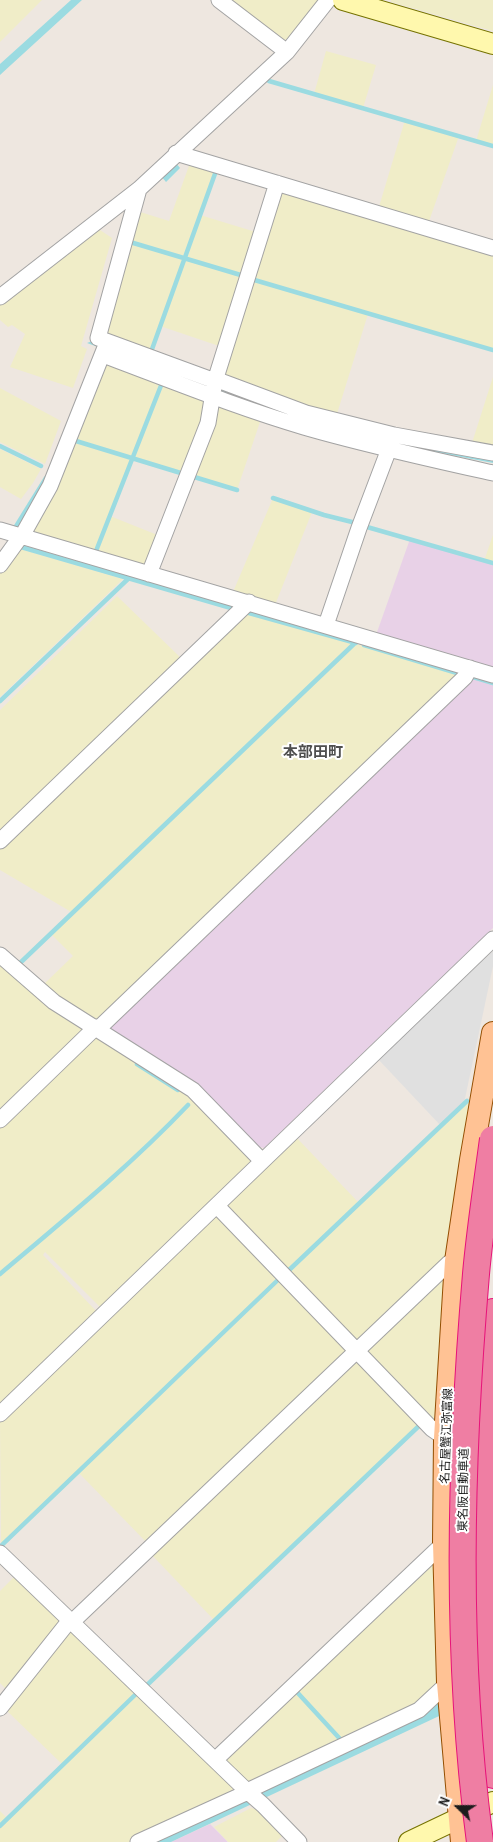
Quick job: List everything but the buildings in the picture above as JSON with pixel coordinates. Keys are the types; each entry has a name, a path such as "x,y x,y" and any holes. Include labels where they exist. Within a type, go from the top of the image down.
{"highway":[{"name":"東名阪自動車道","path":"480,1842 467,1708 462,1546 465,1427 475,1281 493,1139"},
{"name":"東名阪自動車道","path":"493,1312 485,1429 482,1555 486,1704 493,1775"}],"main road":[{"name":"名古屋蟹江弥富線","path":"462,1842 448,1685 444,1543 445,1438 456,1261 470,1160 493,1033"}],"street":[{"path":"219,0 287,52"},
{"path":"0,297 139,189 287,52 328,0"},
{"path":"342,0 493,44"},
{"path":"176,153 493,248"},
{"path":"149,574 208,424 214,386 277,183"},
{"path":"139,189 98,338 105,348 214,386 306,412 391,442 493,473"},
{"path":"0,566 21,536 50,486 105,348"},
{"path":"391,442 493,453"},
{"path":"326,625 391,442"},
{"path":"0,530 493,675"},
{"path":"0,841 249,602"},
{"path":"0,1120 465,677 470,668"},
{"path":"0,1414 493,940"},
{"path":"0,955 54,1002 193,1090 262,1161"},
{"path":"217,1206 432,1429 445,1438"},
{"path":"0,1708 71,1621 448,1263 456,1261"},
{"path":"214,1760 444,1543"},
{"path":"0,1553 263,1805 299,1842"},
{"path":"138,1842 420,1710 448,1685"},
{"path":"409,1842 493,1802"}],"shaded area":[{"path":"0,0 42,0 0,42"},
{"path":"225,0 319,0 288,40 274,38"},
{"path":"391,0 493,0 493,31 391,2"},
{"path":"326,51 376,65 363,108 314,94"},
{"path":"493,85 493,146 476,141"},
{"path":"405,120 459,136 428,224 378,210"},
{"path":"190,163 216,171 200,215 259,233 222,347 160,326 149,352 104,335 137,211 169,221"},
{"path":"279,191 493,254 493,350 368,314 336,417 220,375"},
{"path":"97,228 112,238 81,346 87,349 73,388 10,367 25,334 12,325 8,327 0,320 0,301"},
{"path":"104,362 209,398 185,473 133,458 110,516 160,536 148,566 27,534"},
{"path":"493,377 493,450 471,446"},
{"path":"0,388 61,421 45,464 0,442"},
{"path":"214,401 261,419 237,490 191,476"},
{"path":"0,449 41,469 21,499 0,487"},
{"path":"273,498 312,512 275,605 233,592"},
{"path":"493,535 493,563 484,561"},
{"path":"410,539 493,563 493,670 376,635"},
{"path":"21,549 123,579 0,697 0,573 15,552"},
{"path":"117,596 182,659 0,837 0,710"},
{"path":"249,613 457,673 458,678 100,1021 93,1021 42,986 73,956 51,934 73,913 0,870 0,847"},
{"path":"473,677 493,683 493,928 264,1148 256,1146 110,1030 109,1024"},
{"path":"493,951 493,966 464,1103 441,1126 377,1058"},
{"path":"0,961 88,1031 0,1117"},
{"path":"90,1037 96,1037 192,1099 254,1161 102,1309 45,1252 43,1255 98,1313 0,1405 0,1125"},
{"path":"470,1099 448,1258 357,1343 225,1209 226,1202 295,1136 359,1203"},
{"path":"216,1214 349,1347 347,1356 149,1545 78,1472 1,1546 0,1421"},
{"path":"446,1270 434,1422 363,1354"},
{"path":"353,1357 421,1424 215,1621 149,1552"},
{"path":"434,1556 436,1686 418,1707 247,1785 222,1760"},
{"path":"16,1575 59,1619 60,1627 10,1693 0,1683 0,1591"},
{"path":"74,1629 234,1786 229,1797 129,1842 0,1842 0,1811 7,1818 63,1765 4,1708 64,1633"},
{"path":"251,1808 262,1811 283,1835 276,1842 228,1842 214,1827"},
{"path":"210,1824 228,1842 171,1842"}],"water":[{"path":"71,0 82,0 0,75 0,64"},
{"path":"176,163 180,168 166,182 161,176"},
{"path":"92,341 305,416 493,458 493,463 388,443 275,412 87,343"},
{"path":"493,1674 493,1692 171,1842 151,1842"}],"waterway":[{"path":"269,81 493,146"},
{"path":"151,352 216,171"},
{"path":"130,242 244,276"},
{"path":"251,279 493,350"},
{"path":"96,551 162,383"},
{"path":"76,441 184,474"},
{"path":"0,446 41,466"},
{"path":"191,476 237,490"},
{"path":"15,528 46,478"},
{"path":"273,498 324,515 356,523"},
{"path":"367,527 493,563"},
{"path":"21,547 231,608"},
{"path":"0,701 129,578"},
{"path":"249,613 356,643"},
{"path":"19,964 356,642"},
{"path":"364,645 457,673"},
{"path":"473,677 493,683"},
{"path":"137,1064 178,1090"},
{"path":"287,1272 467,1101"},
{"path":"0,1274 120,1171 188,1105"},
{"path":"1,1546 281,1277"},
{"path":"146,1686 421,1424"},
{"path":"296,1691 341,1740"},
{"path":"0,1826 137,1693"}],"district":[{"name":"本部田町","path":"313,753"}]}
